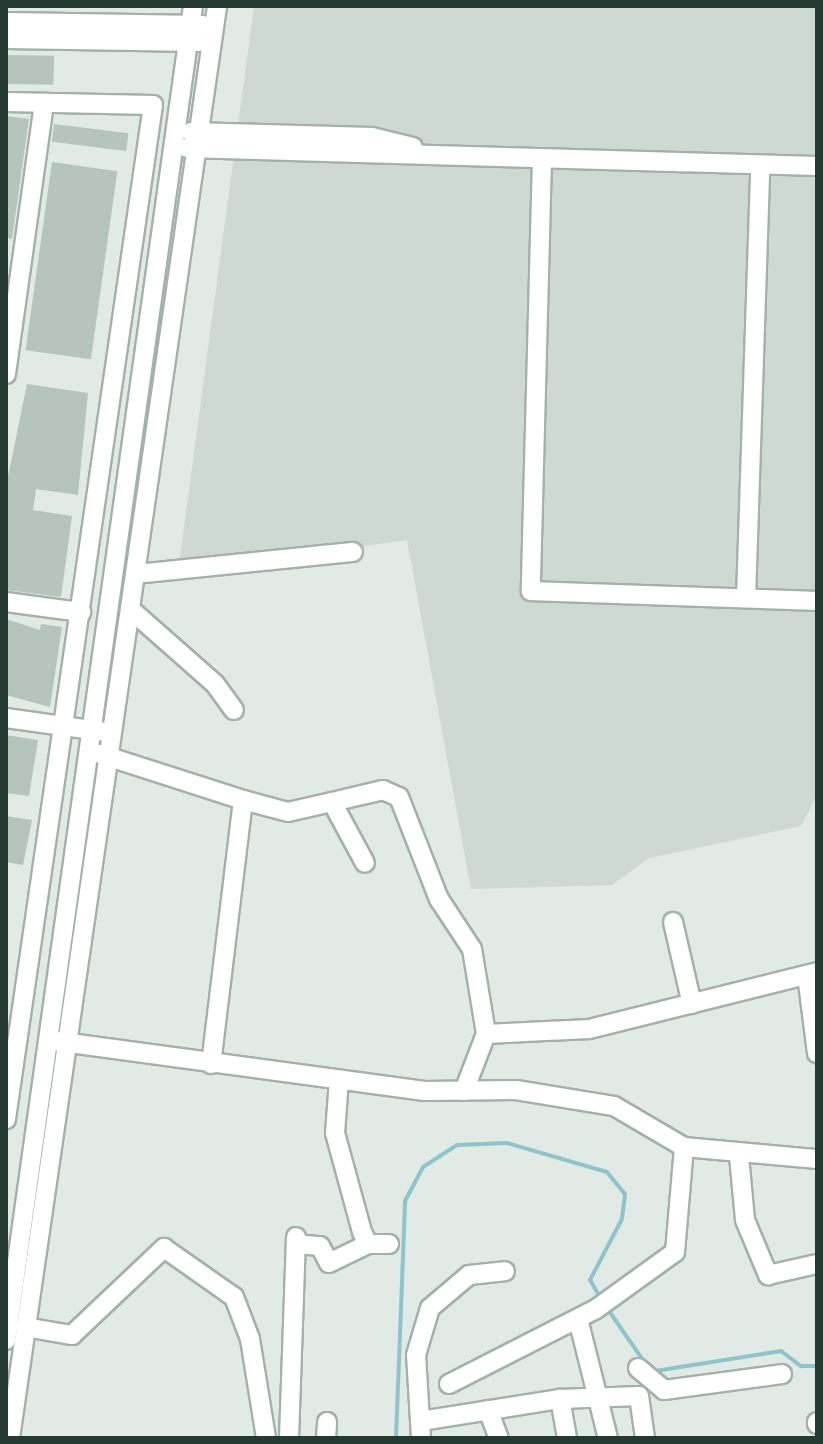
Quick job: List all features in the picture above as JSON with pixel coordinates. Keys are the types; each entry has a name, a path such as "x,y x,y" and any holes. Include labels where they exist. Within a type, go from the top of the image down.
{"street":[{"path":"6,1340 56,1042 109,756 217,6"},
{"path":"6,22 192,24 215,34"},
{"path":"6,39 192,24"},
{"path":"10,1438 89,751 192,24"},
{"path":"6,102 153,105 6,1119"},
{"path":"6,374 11,309 44,103"},
{"path":"177,139 372,137 450,156 817,166"},
{"path":"542,159 531,591 817,601"},
{"path":"746,598 760,165"},
{"path":"136,574 353,552"},
{"path":"6,602 81,612"},
{"path":"130,609 215,684 234,710"},
{"path":"6,718 111,733"},
{"path":"89,751 288,812 383,790 399,797 439,899 472,949 486,1034 464,1091"},
{"path":"211,1064 243,800"},
{"path":"332,802 365,863"},
{"path":"673,922 692,1004"},
{"path":"486,1034 589,1029 812,974 817,1053"},
{"path":"56,1042 339,1080 464,1091 516,1090 614,1106 684,1147 739,1156 817,1159"},
{"path":"339,1080 335,1133 368,1244"},
{"path":"449,1384 578,1319 675,1252 684,1147"},
{"path":"739,1156 745,1220 768,1275 817,1264"},
{"path":"289,1438 296,1240 320,1246 329,1263 368,1244 389,1244"},
{"path":"25,1327 72,1335 164,1248 234,1297 250,1339 266,1438"},
{"path":"505,1271 469,1275 430,1308 416,1355 421,1429 488,1410 560,1399 600,1400 639,1396 657,1388 782,1374"},
{"path":"578,1319 608,1438"},
{"path":"638,1368 657,1388"},
{"path":"639,1396 645,1438"},
{"path":"560,1399 567,1438"},
{"path":"488,1410 499,1438"}],"shaded area":[{"path":"254,6 817,6 817,795 801,826 649,858 612,885 471,889 407,540 178,572"}],"building":[{"path":"6,55 54,56 53,85 6,84"},
{"path":"6,116 29,119 12,239 6,238"},
{"path":"54,124 128,133 126,151 52,142"},
{"path":"52,162 117,171 91,359 26,350"},
{"path":"27,384 88,393 78,495 36,489 33,510 72,516 61,597 6,590 6,486"},
{"path":"6,619 40,630 41,624 62,627 50,707 6,695"},
{"path":"6,735 38,740 29,796 6,793"},
{"path":"6,816 32,820 23,865 6,862"}],"waterway":[{"path":"396,1438 405,1201 423,1167 457,1145 507,1143 607,1172 625,1194 622,1219 590,1280 600,1297"},
{"path":"607,1308 645,1363"},
{"path":"655,1371 781,1351 801,1366 817,1366"}]}
